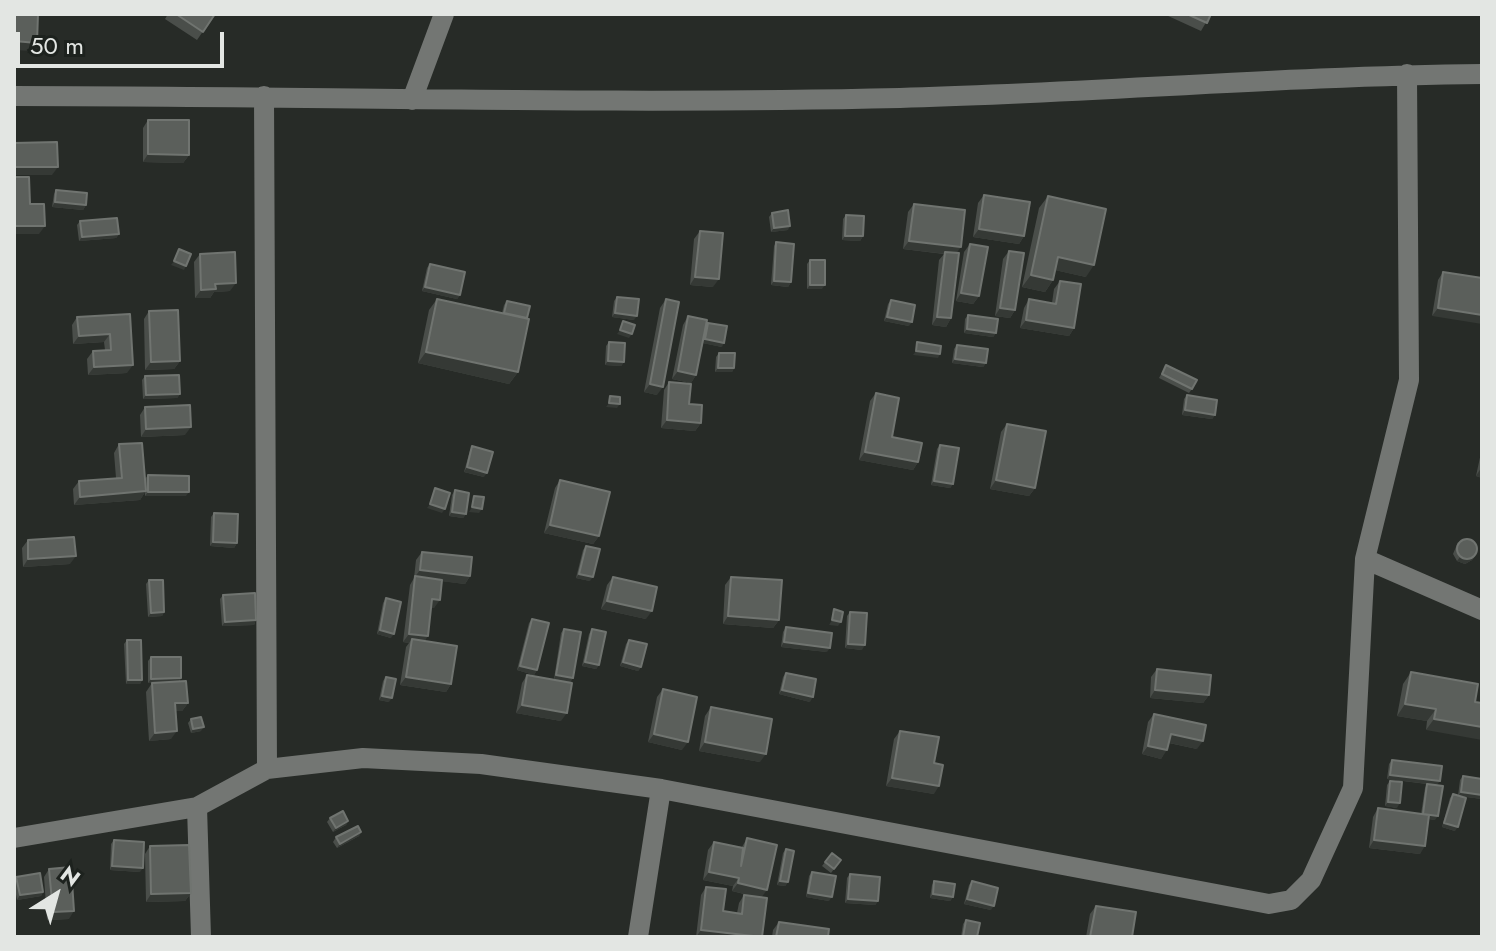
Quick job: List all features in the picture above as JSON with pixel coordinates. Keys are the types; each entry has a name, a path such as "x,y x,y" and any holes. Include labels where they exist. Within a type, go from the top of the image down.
{"street":[{"path":"412,100 444,14"},
{"path":"14,838 197,807 267,769 363,758 481,764 661,789 1269,904 1291,900 1311,880 1353,788 1365,559 1409,380 1407,74"},
{"path":"14,96 264,96 412,100 900,98 1407,74 1482,74"},
{"path":"264,96 267,769"},
{"path":"1365,559 1482,610"},
{"path":"638,937 661,789"},
{"path":"197,807 201,937"}],"building":[{"path":"14,14 38,14 37,43 14,41"},
{"path":"176,14 215,14 203,32"},
{"path":"1187,14 1211,14 1207,23"},
{"path":"148,120 189,120 189,155 148,154"},
{"path":"57,142 58,167 14,167 14,143"},
{"path":"14,177 29,177 30,204 44,204 45,226 14,226"},
{"path":"56,190 87,193 86,205 55,202"},
{"path":"984,195 1030,202 1024,236 979,229"},
{"path":"1048,196 1106,209 1094,265 1058,257 1053,280 1031,275"},
{"path":"914,204 965,210 961,247 909,241"},
{"path":"788,210 790,226 774,228 772,213"},
{"path":"846,215 864,216 863,236 845,236"},
{"path":"117,218 119,234 82,237 80,221"},
{"path":"700,231 723,233 719,279 695,277"},
{"path":"776,242 794,244 791,282 774,281"},
{"path":"970,244 988,247 979,296 961,293"},
{"path":"179,249 191,254 186,266 174,261"},
{"path":"1009,251 1024,253 1015,310 1000,308"},
{"path":"235,252 236,283 215,284 216,289 201,290 200,254"},
{"path":"945,252 959,253 951,318 937,317"},
{"path":"810,260 825,260 825,285 810,285"},
{"path":"430,264 465,272 460,295 425,287"},
{"path":"1443,272 1482,278 1482,315 1438,308"},
{"path":"1060,281 1081,284 1074,328 1026,320 1029,299 1056,304"},
{"path":"617,297 639,299 637,316 615,313"},
{"path":"437,299 529,319 518,372 426,352"},
{"path":"666,299 679,302 663,387 650,384"},
{"path":"891,300 915,305 912,322 887,317"},
{"path":"507,301 530,306 527,318 504,313"},
{"path":"178,310 180,361 151,362 149,311"},
{"path":"130,314 133,365 94,367 93,351 111,350 110,334 79,336 77,317"},
{"path":"968,315 998,319 996,333 967,329"},
{"path":"688,316 707,320 696,375 678,371"},
{"path":"623,321 635,325 632,334 620,330"},
{"path":"708,323 727,326 724,343 705,339"},
{"path":"609,342 625,343 624,362 608,361"},
{"path":"917,342 941,346 940,354 916,351"},
{"path":"957,345 988,349 986,363 955,359"},
{"path":"719,353 735,353 734,368 718,368"},
{"path":"1166,365 1197,380 1192,389 1162,374"},
{"path":"179,375 180,394 146,395 145,376"},
{"path":"669,382 691,384 689,404 702,405 701,423 667,420"},
{"path":"876,393 899,398 892,437 922,443 918,462 865,452"},
{"path":"1187,395 1217,400 1215,415 1185,410"},
{"path":"610,396 620,397 620,404 609,403"},
{"path":"190,405 191,427 146,429 145,407"},
{"path":"1007,424 1046,431 1035,488 996,480"},
{"path":"142,443 146,491 80,497 79,481 122,478 119,444"},
{"path":"940,445 959,448 953,484 934,481"},
{"path":"472,446 493,452 487,473 467,467"},
{"path":"148,475 189,476 189,492 148,492"},
{"path":"560,480 610,492 599,536 550,525"},
{"path":"435,488 450,493 445,509 430,504"},
{"path":"455,490 469,493 466,514 452,512"},
{"path":"474,496 484,497 482,509 472,507"},
{"path":"214,513 238,514 237,543 213,542"},
{"path":"74,537 76,556 28,559 28,540"},
{"path":"1467,539 1474,542 1477,549 1474,556 1467,559 1460,556 1457,549 1460,542"},
{"path":"586,546 600,549 593,577 579,574"},
{"path":"422,552 472,557 470,576 420,570"},
{"path":"415,576 442,580 440,600 432,599 428,636 409,634"},
{"path":"613,577 657,587 652,611 607,601"},
{"path":"731,577 782,580 779,620 728,616"},
{"path":"149,580 163,580 164,612 151,613"},
{"path":"255,593 256,620 225,622 223,595"},
{"path":"386,598 401,602 394,634 380,630"},
{"path":"834,609 843,612 841,622 832,620"},
{"path":"850,612 867,613 865,645 848,644"},
{"path":"532,619 549,623 537,670 520,666"},
{"path":"786,627 832,633 830,648 784,642"},
{"path":"564,629 581,632 573,678 556,675"},
{"path":"592,629 606,632 599,665 585,662"},
{"path":"412,639 457,646 451,684 406,677"},
{"path":"127,640 141,640 142,680 128,680"},
{"path":"629,640 647,644 641,667 623,662"},
{"path":"151,657 181,657 181,678 151,679"},
{"path":"1157,669 1211,675 1209,695 1155,690"},
{"path":"1411,672 1478,684 1475,702 1482,703 1482,727 1434,719 1436,709 1405,704"},
{"path":"786,673 816,679 813,697 782,690"},
{"path":"527,675 572,683 567,713 522,705"},
{"path":"386,677 396,679 392,698 382,696"},
{"path":"186,681 188,703 175,703 177,731 155,733 152,683"},
{"path":"663,689 697,697 688,742 654,734"},
{"path":"711,707 772,719 766,754 705,742"},
{"path":"1154,714 1206,725 1203,741 1171,734 1167,750 1148,746"},
{"path":"201,717 204,727 193,729 191,719"},
{"path":"900,731 939,737 934,763 943,765 939,786 892,778"},
{"path":"1392,760 1442,766 1440,781 1390,775"},
{"path":"1463,776 1482,779 1482,795 1461,792"},
{"path":"1390,781 1402,782 1400,803 1388,802"},
{"path":"1427,784 1443,786 1438,816 1423,814"},
{"path":"1453,794 1466,798 1458,827 1444,823"},
{"path":"1378,808 1429,815 1425,846 1374,840"},
{"path":"343,811 348,821 336,828 330,818"},
{"path":"358,826 361,832 340,844 336,837"},
{"path":"747,838 777,845 767,890 738,883 739,878 709,872 714,842 743,848 741,866"},
{"path":"114,840 144,842 143,868 112,866"},
{"path":"189,845 191,893 151,894 150,846"},
{"path":"786,849 794,851 788,882 780,881"},
{"path":"832,853 841,860 834,869 825,862"},
{"path":"71,867 74,911 53,912 49,869"},
{"path":"812,872 836,876 832,897 808,893"},
{"path":"40,873 43,892 20,895 16,877"},
{"path":"850,874 880,877 878,901 848,899"},
{"path":"934,881 955,884 953,897 933,894"},
{"path":"972,881 998,888 994,906 967,899"},
{"path":"706,887 726,889 723,911 742,914 744,895 767,898 762,937 701,930"},
{"path":"1096,906 1136,912 1132,937 1090,937"},
{"path":"966,920 980,923 977,937 963,937"},
{"path":"779,922 829,929 828,937 776,937"}]}
